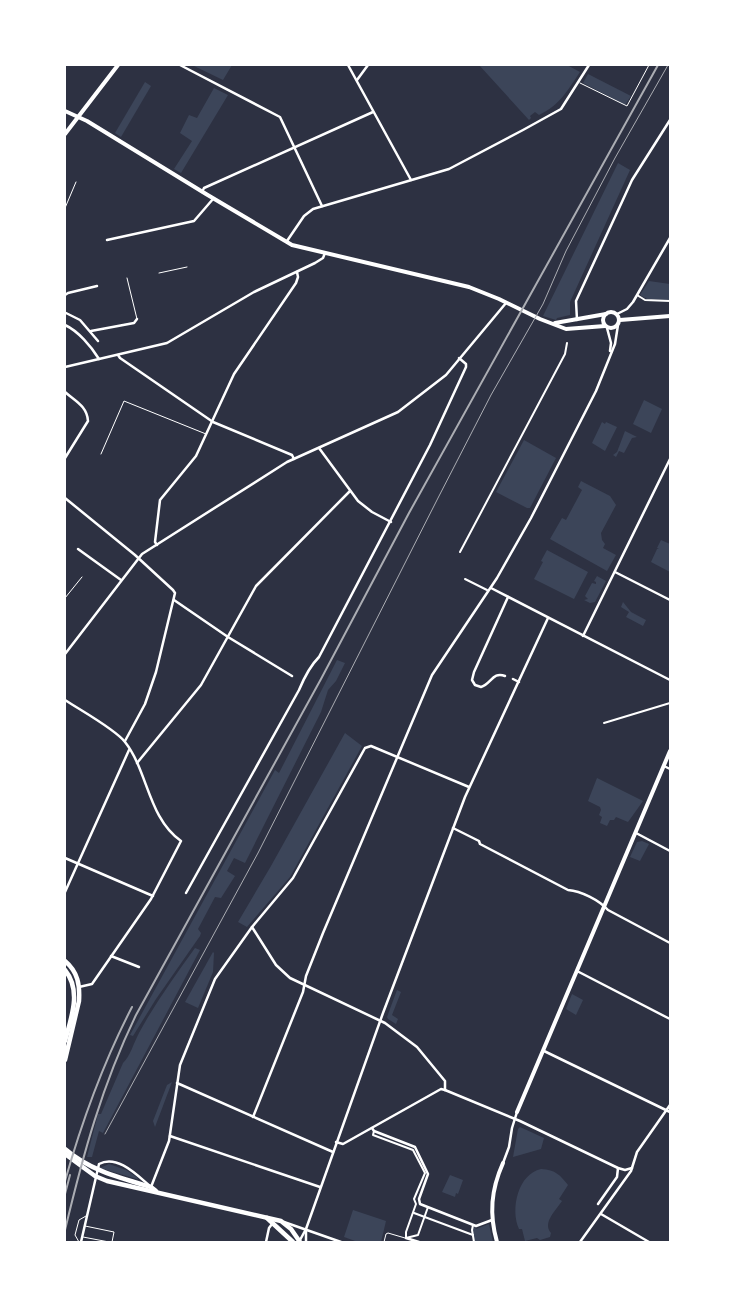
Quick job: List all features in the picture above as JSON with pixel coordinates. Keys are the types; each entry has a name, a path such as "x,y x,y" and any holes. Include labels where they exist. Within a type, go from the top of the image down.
{"main road":[{"path":"65,961 77,976 80,1001 65,1060"},
{"path":"65,970 71,979 74,996 65,1041"},
{"path":"65,1149 96,1169 111,1176 151,1187 157,1192"},
{"path":"65,1154 95,1176 107,1181 282,1221 291,1229 300,1242"},
{"path":"266,1217 293,1242"}],"street":[{"path":"65,134 118,65"},
{"path":"180,65 280,117 296,147 322,206"},
{"path":"348,65 412,180"},
{"path":"357,80 368,65"},
{"path":"286,242 304,216 313,209 449,169 561,109 589,65"},
{"path":"65,111 78,116 286,242 469,287 506,302 566,331 614,328 618,325"},
{"path":"202,192 204,188 373,112"},
{"path":"577,320 576,301 632,180 670,120"},
{"path":"107,240 194,221 213,199"},
{"path":"548,322 559,323 610,312 617,314 627,309 670,238"},
{"path":"65,367 167,344 254,292 320,260 325,253"},
{"path":"157,545 155,542 160,500 196,456 234,374 296,283 297,272"},
{"path":"65,295 97,286"},
{"path":"637,295 645,300 670,301"},
{"path":"65,654 138,558 294,459 398,412 438,383 506,302"},
{"path":"65,313 80,320 98,341"},
{"path":"606,314 603,321 611,349 606,367"},
{"path":"253,1117 323,934 432,675 509,559 531,518 596,391 614,344 620,320 617,314"},
{"path":"620,320 670,316"},
{"path":"91,331 134,323 137,319"},
{"path":"65,325 94,351 99,359"},
{"path":"460,552 565,354 566,343"},
{"path":"118,355 213,422 292,455 294,459"},
{"path":"186,893 313,662 319,657 430,445 466,367 466,364 460,358"},
{"path":"65,392 84,407 88,415 88,421 65,458"},
{"path":"319,448 350,491 364,506 390,522"},
{"path":"584,636 670,459"},
{"path":"137,763 201,685 256,586 350,491"},
{"path":"65,498 138,558 175,593 162,653 148,699 125,742"},
{"path":"78,549 121,580"},
{"path":"615,572 670,600"},
{"path":"465,579 508,597 670,680"},
{"path":"505,676 501,674 496,675 486,685 481,687 475,685 472,680 508,597"},
{"path":"174,600 228,637 292,676"},
{"path":"300,1242 380,1020 453,828 548,618"},
{"path":"512,679 519,682"},
{"path":"65,700 125,742 137,763 163,822 181,841 153,896 92,984 79,987"},
{"path":"604,723 670,703"},
{"path":"151,1187 170,1136 180,1065 215,978 252,927 293,878 366,747 371,746 470,788"},
{"path":"65,892 129,750"},
{"path":"497,1242 492,1220 493,1192 509,1146 514,1119 670,751"},
{"path":"664,766 670,769"},
{"path":"453,828 568,890 573,890 599,902 611,912 670,943"},
{"path":"636,833 670,851"},
{"path":"65,858 153,896"},
{"path":"252,927 276,965 290,978 380,1020 417,1047 445,1081 445,1090"},
{"path":"111,956 139,967"},
{"path":"577,971 670,1018"},
{"path":"544,1050 670,1112"},
{"path":"177,1082 333,1152"},
{"path":"336,1142 343,1144 373,1130 441,1089 514,1119 618,1168 625,1170 632,1168"},
{"path":"580,1242 632,1168 637,1152 670,1105"},
{"path":"373,1130 415,1147 428,1174 419,1199 420,1204 473,1225 482,1225 492,1220"},
{"path":"373,1130 373,1135 413,1150 425,1173 414,1200 416,1204 406,1232 406,1238"},
{"path":"170,1136 320,1187"},
{"path":"80,1242 96,1169 99,1164 104,1161 110,1161 131,1169 151,1187"},
{"path":"598,1204 617,1177 618,1168"},
{"path":"140,1188 151,1187"},
{"path":"406,1238 418,1235 428,1207"},
{"path":"414,1212 473,1235"},
{"path":"600,1214 649,1242"},
{"path":"282,1221 342,1242"},
{"path":"266,1242 269,1228 272,1224"},
{"path":"473,1225 474,1242"},
{"path":"306,1229 306,1242"},
{"path":"406,1238 419,1242"}],"lane":[{"path":"578,82 626,106 649,65"},
{"path":"65,208 76,182"},
{"path":"159,273 187,267"},
{"path":"127,278 137,319"},
{"path":"101,454 124,401 206,435"},
{"path":"65,598 82,577"},
{"path":"80,1242 76,1235 79,1220 86,1215"},
{"path":"82,1236 110,1242 114,1232 84,1226"},
{"path":"384,1242 388,1233 406,1238"}],"shaded area":[{"path":"192,65 232,65 223,80"},
{"path":"479,65 567,65 580,72 558,102 539,115 535,112 530,116 529,120"},
{"path":"588,74 631,96 625,105 583,83"},
{"path":"145,82 151,86 121,137 115,133"},
{"path":"214,88 228,95 181,173 174,169 192,141 180,133 189,115 197,118"},
{"path":"618,163 630,170 570,302 570,315 557,318 556,320 543,316"},
{"path":"649,281 670,284 670,300 647,299 640,295"},
{"path":"644,400 662,409 651,433 633,424"},
{"path":"602,422 617,427 605,451 592,443"},
{"path":"625,431 637,437 632,438 624,453 619,451 616,457 613,455 617,452"},
{"path":"524,440 556,458 530,508 496,492"},
{"path":"581,481 610,496 616,505 601,533 605,544 603,548 616,555 607,571 550,539 562,518 566,520 582,490 578,487"},
{"path":"661,540 670,544 670,572 651,562 657,549 659,549 657,548"},
{"path":"547,550 588,572 574,599 534,579"},
{"path":"597,576 606,581 595,602 590,603 584,600 588,599 585,596 592,583 596,584 594,581"},
{"path":"623,602 631,612 646,620 643,626 626,617 629,612 621,607"},
{"path":"337,660 345,663 336,681 328,690 321,712 245,863 234,858 227,871 235,876 221,898 215,897 198,929 201,933 200,936 133,1036 130,1035 275,770 279,773"},
{"path":"345,733 362,746 290,877 247,927 238,922"},
{"path":"597,778 643,801 628,822 616,817 614,820 610,820 607,826 600,823 602,817 599,815 600,807 588,801"},
{"path":"642,841 649,844 640,861 630,857 637,842"},
{"path":"195,948 200,950 103,1133 99,1131 92,1157 87,1157 98,1114 101,1114 123,1063 152,1011"},
{"path":"213,952 213,972 198,1008 185,1002"},
{"path":"397,990 401,992 392,1015 398,1019 396,1024 387,1017"},
{"path":"572,994 583,1000 576,1015 566,1009"},
{"path":"172,1082 155,1127 153,1121 167,1085"},
{"path":"520,1127 544,1138 541,1149 513,1157 518,1129"},
{"path":"109,1164 126,1170 138,1178 100,1168"},
{"path":"541,1169 557,1174 568,1185 559,1199 562,1201 549,1221 550,1237 525,1241 522,1229 519,1229 516,1221 515,1212 518,1193 527,1178 533,1172"},
{"path":"450,1175 463,1180 455,1197 442,1192"},
{"path":"353,1210 386,1221 381,1242 358,1242 344,1237"},
{"path":"489,1224 493,1242 474,1242 473,1225 476,1229"}],"tram line":[{"path":"105,1134 258,853 491,395 543,304 566,251 615,158 668,65"}],"railway":[{"path":"65,1230 94,1121 113,1068 136,1015 321,679 409,513 658,65"},
{"path":"65,1181 94,1092 132,1007"},
{"path":"65,1194 70,1175"}]}
